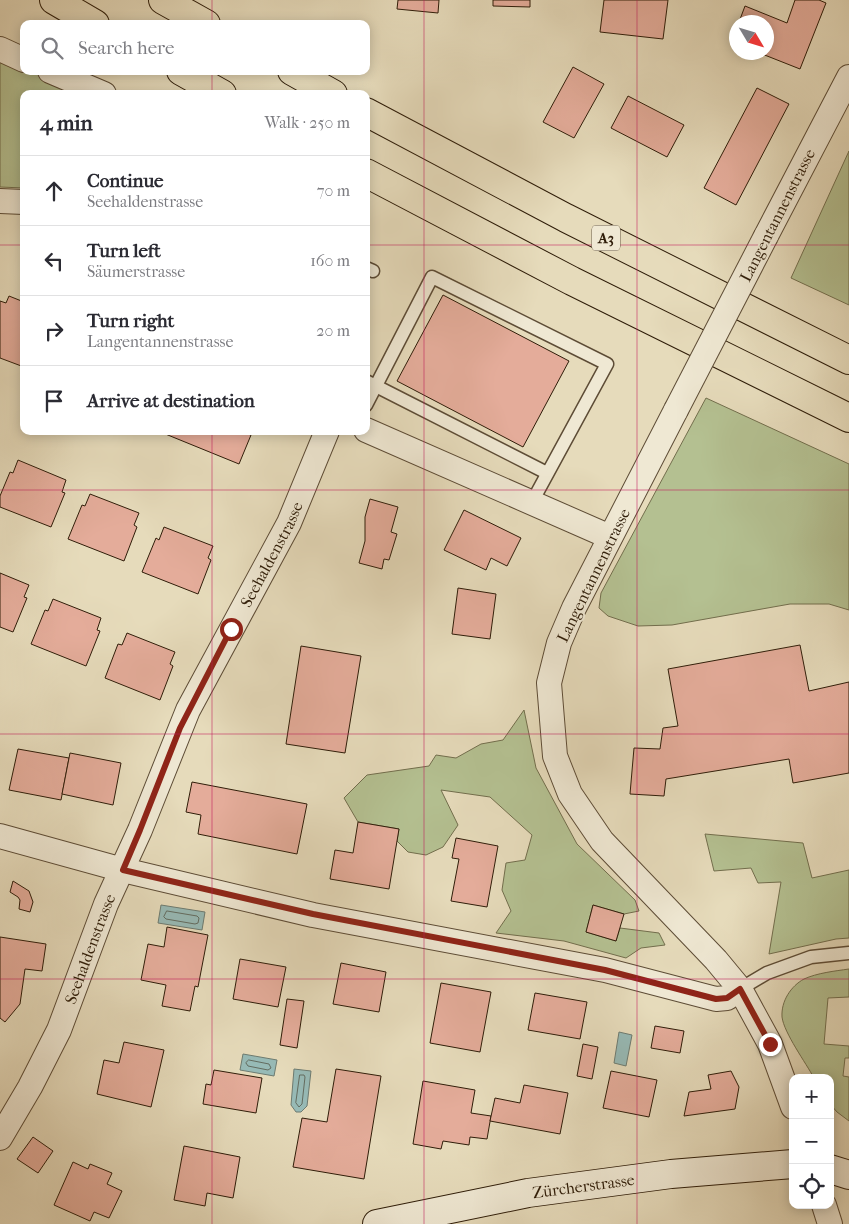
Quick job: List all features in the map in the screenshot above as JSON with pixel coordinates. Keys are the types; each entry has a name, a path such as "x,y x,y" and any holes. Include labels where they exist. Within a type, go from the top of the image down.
{"highway":[{"path":"54,0 88,20"},
{"path":"163,0 199,20"},
{"path":"188,75 215,90"},
{"path":"299,75 326,90"},
{"name":"A3","path":"370,114 575,222 849,360"},
{"path":"370,174 572,281 849,418"}],"main road":[{"path":"834,1161 849,1159"},
{"name":"Zürcherstrasse","path":"377,1224 538,1192 671,1174 789,1164"},
{"path":"834,1170 849,1175"}],"street":[{"path":"0,49 20,58"},
{"path":"59,75 95,90"},
{"name":"Langentannenstrasse","path":"789,1095 770,1044 740,989 716,960 602,841 570,794 555,756 549,683 559,643 574,608 849,77"},
{"path":"0,201 20,202"},
{"path":"370,432 610,537"},
{"name":"Seehaldenstrasse","path":"0,1138 34,1080 59,1030 106,904 123,870 188,710 289,523 325,435"},
{"path":"0,836 123,870 313,914 605,970 716,999 727,998 740,989"},
{"path":"825,1209 830,1224"}],"lane":[{"path":"532,502 607,364 432,277 371,384 547,473"},
{"path":"740,989 767,973 811,957 849,953"}],"green space":[{"path":"0,39 20,66 20,75 56,75 79,90 20,90 20,188 0,187"},
{"path":"849,151 849,305 791,278"},
{"path":"706,398 849,464 849,610 829,604 790,604 672,625 638,626 608,616 599,608 601,593"},
{"path":"524,710 536,768 577,844 635,900 639,911 624,914 593,905 586,932 616,941 620,928 659,933 665,945 641,948 626,958 564,941 496,933 511,911 502,890 506,863 525,860 532,835 490,797 441,790 458,825 443,847 426,855 408,852 397,841 399,829 358,822 344,798 367,775 429,766 436,755 456,758 481,744 503,740"},
{"path":"705,834 803,843 812,878 849,870 849,938 836,939 769,954 781,882 758,883 751,868 714,871"},
{"path":"849,969 849,997 828,998 824,1044 849,1046 849,1058 845,1058 843,1076 849,1077 849,1121 834,1109 834,1074 812,1074 791,1039 782,1017 783,1005 791,990 804,979 826,972"}],"water":[{"path":"161,905 205,912 202,930 158,923"},
{"path":"619,1032 632,1035 626,1066 614,1063"},
{"path":"243,1054 277,1060 274,1076 240,1070"},
{"path":"294,1069 311,1071 307,1106 301,1112 296,1112 291,1105"}],"building":[{"path":"398,0 439,0 438,13 397,9"},
{"path":"493,0 530,0 530,7 493,6"},
{"path":"604,0 668,0 663,39 600,32"},
{"path":"795,0 819,0 826,3 800,69 774,59 774,18 787,23"},
{"path":"745,6 767,15 742,15"},
{"path":"573,67 604,84 574,138 543,122"},
{"path":"757,88 789,104 736,205 704,188"},
{"path":"628,96 684,125 667,157 611,128"},
{"path":"443,295 569,361 523,447 397,381"},
{"path":"9,296 20,300 20,366 0,358 0,301 6,303"},
{"path":"168,435 251,435 239,464"},
{"path":"18,460 66,480 62,492 65,493 51,527 0,507 0,496 10,472 13,473"},
{"path":"90,494 139,513 134,525 137,527 124,561 68,539 82,505 85,506"},
{"path":"370,499 398,507 391,532 397,534 389,560 384,559 382,569 359,563 365,541 365,517"},
{"path":"464,510 521,538 507,566 491,558 486,570 444,550"},
{"path":"164,527 213,546 208,558 211,560 198,594 142,572 156,538 159,540"},
{"path":"0,573 29,585 24,597 27,598 13,632 0,627"},
{"path":"458,588 496,594 490,639 452,634"},
{"path":"53,599 101,618 97,630 100,631 86,666 31,644 45,610 48,611"},
{"path":"127,633 175,652 170,664 173,666 160,700 105,678 118,644 122,645"},
{"path":"800,645 809,691 849,682 849,773 793,783 789,759 666,779 664,796 630,794 634,748 660,749 663,728 678,726 668,669"},
{"path":"301,646 361,656 345,753 286,744"},
{"path":"18,749 69,758 61,800 9,790"},
{"path":"70,753 121,763 113,805 62,794"},
{"path":"192,782 307,804 297,854 198,834 201,815 186,812"},
{"path":"358,822 399,829 389,889 330,879 335,850 353,853"},
{"path":"456,838 498,846 487,907 451,901 459,859 452,858"},
{"path":"13,881 29,891 33,902 30,912 19,909 20,900 10,892"},
{"path":"593,905 624,914 616,941 586,932"},
{"path":"167,927 208,935 198,987 195,986 190,1011 162,1006 166,985 141,980 148,944 164,947"},
{"path":"0,937 46,944 42,971 25,969 20,1004 5,1022 0,1018"},
{"path":"240,959 286,967 278,1007 233,999"},
{"path":"341,963 386,972 379,1012 333,1004"},
{"path":"441,983 491,992 480,1052 430,1043"},
{"path":"535,993 587,1002 580,1039 528,1030"},
{"path":"287,999 304,1001 297,1048 280,1045"},
{"path":"655,1026 684,1031 680,1053 651,1048"},
{"path":"124,1042 164,1050 151,1107 97,1094 104,1060 119,1063"},
{"path":"583,1044 598,1047 592,1079 577,1076"},
{"path":"336,1069 381,1076 364,1179 293,1167 302,1118 327,1122"},
{"path":"214,1070 262,1078 256,1113 203,1104 206,1084 211,1085"},
{"path":"611,1071 657,1080 649,1117 603,1108"},
{"path":"731,1071 739,1087 735,1109 684,1116 689,1092 711,1089 708,1075"},
{"path":"423,1081 475,1090 471,1113 491,1116 487,1139 470,1137 469,1145 443,1141 441,1149 413,1144"},
{"path":"524,1085 568,1093 560,1134 490,1121 495,1098 520,1103"},
{"path":"33,1137 53,1151 38,1173 17,1159"},
{"path":"184,1146 240,1157 233,1198 207,1193 205,1206 174,1200"},
{"path":"73,1162 88,1169 90,1164 112,1173 107,1184 122,1191 109,1218 94,1212 90,1221 54,1205"}],"route":[{"path":"231,629 188,710 123,870 313,914 605,970 716,999 727,998 740,989 770,1044"}]}
